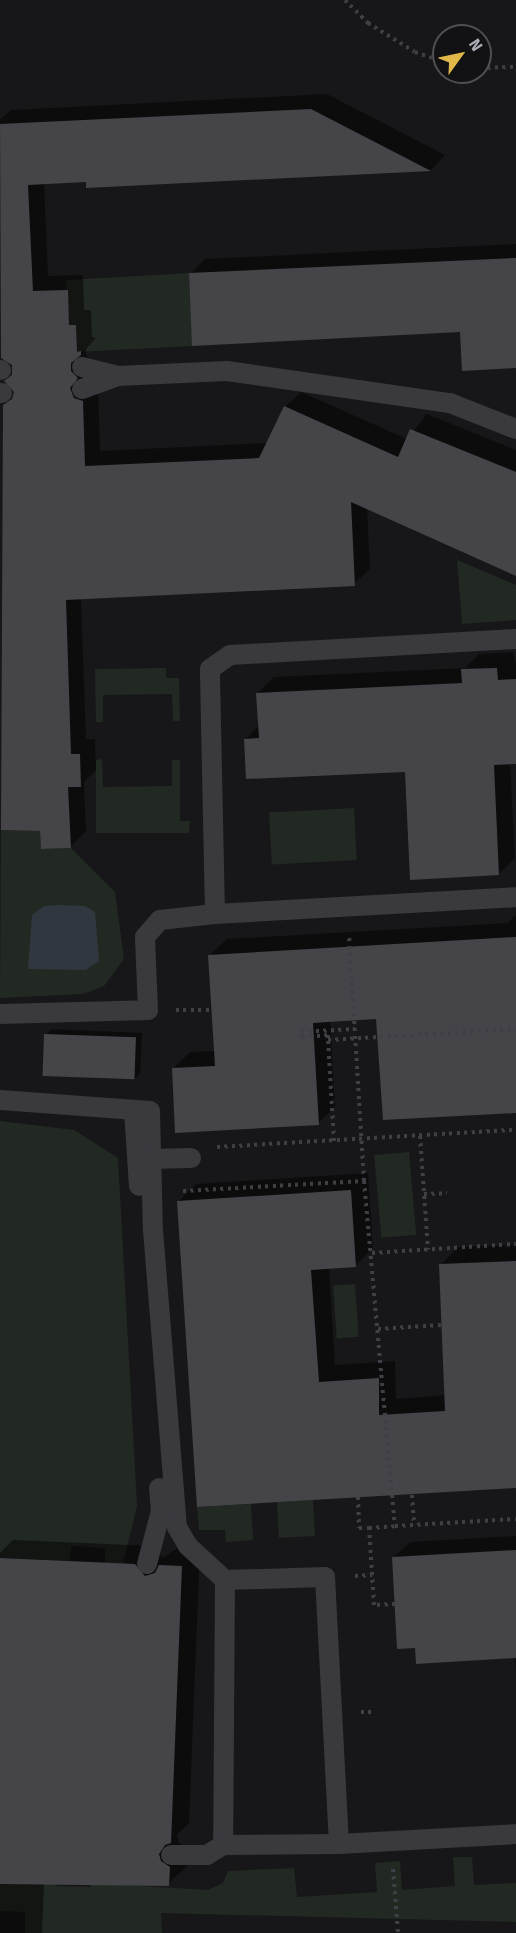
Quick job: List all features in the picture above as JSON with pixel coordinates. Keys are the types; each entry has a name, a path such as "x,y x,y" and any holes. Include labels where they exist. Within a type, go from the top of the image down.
{"lane":[{"path":"82,368 117,376 227,371 450,403 516,429"},
{"path":"82,389 117,376"},
{"path":"215,914 210,669 230,655 516,639"},
{"path":"0,1014 148,1010 145,938 160,920 215,914 516,897"},
{"path":"0,1100 150,1111 168,1511 147,1564"},
{"path":"134,1111 168,1511 188,1546 225,1580 325,1577 339,1844"},
{"path":"151,1159 191,1158"},
{"path":"223,1845 225,1580"},
{"path":"171,1855 207,1855 223,1845 339,1844 516,1834"}],"path":[{"path":"345,0 368,22 415,52 432,58"},
{"path":"492,68 516,68"},
{"path":"347,906 364,1181 395,1526"},
{"path":"334,1141 328,1035 302,1037 301,1032 355,1029"},
{"path":"328,1040 516,1029"},
{"path":"286,1143 516,1130"},
{"path":"420,1136 428,1250"},
{"path":"171,1192 364,1181"},
{"path":"424,1194 447,1193"},
{"path":"372,1253 516,1245"},
{"path":"378,1329 441,1325"},
{"path":"412,1494 414,1525"},
{"path":"358,1497 359,1528 516,1519"},
{"path":"369,1528 374,1605 394,1604"},
{"path":"353,1576 372,1575"},
{"path":"360,1712 372,1712"},
{"path":"390,1842 398,1933"}],"shaded area":[{"path":"189,273 193,346 77,352 76,325 69,325 66,280"},
{"path":"457,560 516,585 516,620 462,624"},
{"path":"166,668 166,678 179,678 180,721 173,721 172,694 103,695 103,722 96,722 95,669"},
{"path":"102,759 103,787 172,786 172,760 180,760 180,821 190,821 189,833 96,833 96,760"},
{"path":"354,808 357,860 272,864 269,812"},
{"path":"1,830 40,831 41,849 71,848 115,892 124,959 104,986 83,994 0,998"},
{"path":"44,906 85,906 95,912 99,961 86,970 28,969 32,915"},
{"path":"0,1121 74,1130 118,1158 137,1506 123,1564 105,1563 105,1548 71,1546 70,1561 0,1558"},
{"path":"409,1152 416,1235 381,1238 374,1155"},
{"path":"355,1284 359,1337 337,1338 333,1286"},
{"path":"313,1500 315,1536 279,1538 277,1502"},
{"path":"251,1504 253,1540 226,1542 225,1530 199,1530 197,1507"},
{"path":"453,1857 472,1857 474,1885 516,1883 516,1922 161,1913 162,1933 25,1933 25,1912 0,1911 0,1879 56,1881 56,1886 91,1887 91,1883 208,1890 223,1883 228,1871 294,1868 297,1897 377,1892 375,1863 400,1861 402,1890 455,1886"}],"building":[{"path":"311,109 431,171 86,188 86,182 28,185 33,291 68,290 69,325 76,325 77,352 81,351 81,355 71,363 71,371 78,378 70,388 74,398 83,401 85,466 259,458 284,406 398,457 410,429 516,472 516,576 351,502 355,586 66,600 71,754 80,754 81,787 68,787 71,848 41,849 40,831 1,830 3,405 12,399 14,392 4,381 12,375 12,365 1,358 0,124"},
{"path":"516,258 516,368 462,371 460,332 192,346 189,273"},
{"path":"497,668 498,680 516,679 516,764 494,765 499,875 410,880 405,772 246,779 244,739 259,738 256,693 462,683 461,669"},
{"path":"516,937 516,1113 383,1120 376,1019 313,1023 319,1125 175,1133 172,1068 215,1066 208,955"},
{"path":"44,1034 136,1037 134,1079 43,1076"},
{"path":"351,1190 356,1267 311,1270 319,1382 379,1378 379,1415 445,1411 439,1264 516,1261 516,1488 197,1507 177,1201"},
{"path":"516,1550 516,1658 416,1664 415,1648 397,1649 392,1557"},
{"path":"0,1558 135,1564 145,1576 155,1573 159,1565 182,1566 171,1843 165,1845 159,1854 161,1861 170,1867 169,1886 0,1884"}]}
